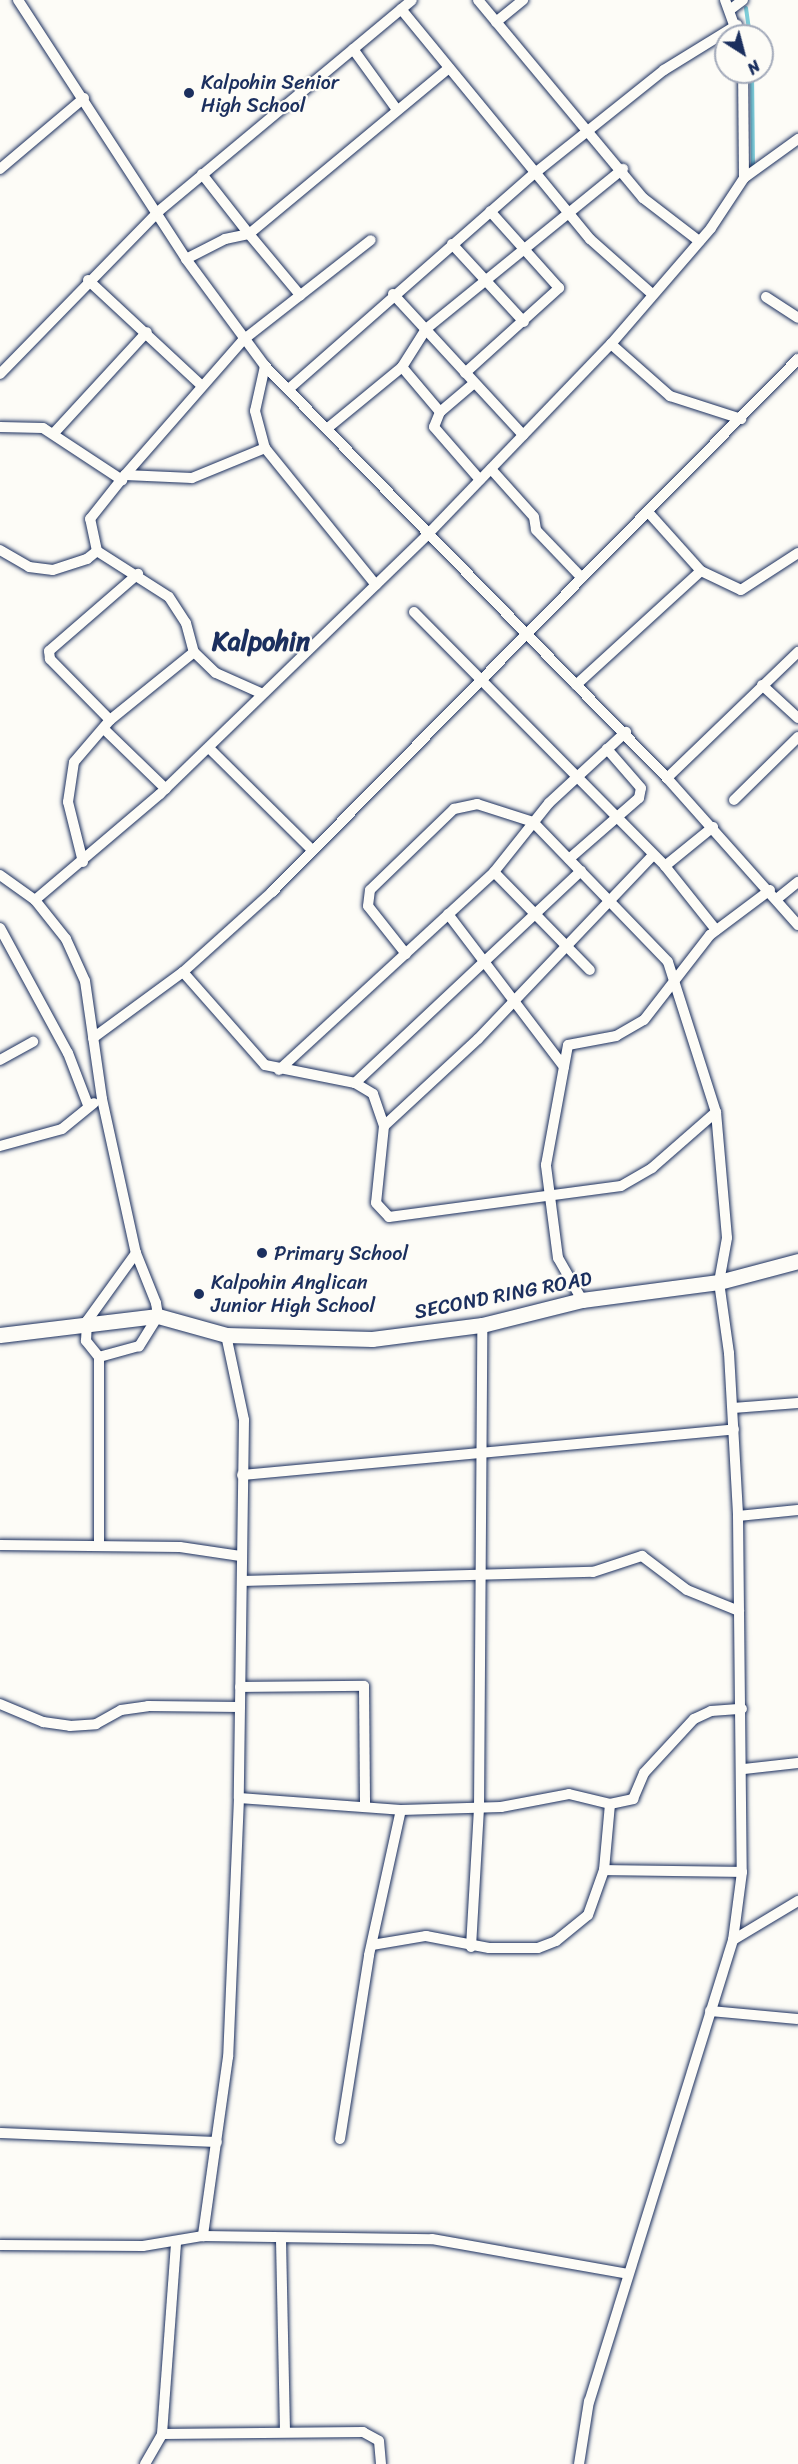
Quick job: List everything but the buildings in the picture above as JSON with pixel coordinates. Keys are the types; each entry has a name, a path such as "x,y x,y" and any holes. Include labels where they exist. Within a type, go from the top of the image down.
{"street":[{"path":"18,0 159,211 186,259 243,340 265,366 291,387 576,685 626,732 778,898 798,925"},
{"path":"0,374 88,280 159,211 412,0"},
{"path":"478,0 586,133 623,169 643,198 699,241"},
{"path":"496,22 523,0"},
{"path":"735,24 728,4 743,0"},
{"path":"401,9 594,244 651,293"},
{"path":"291,387 393,294 535,173 664,70 714,44"},
{"path":"353,49 395,107"},
{"path":"186,259 225,239 249,234 395,107 448,68"},
{"path":"743,84 744,178"},
{"path":"0,169 84,98"},
{"path":"35,900 165,789 430,532 611,344 651,293 699,241 744,178 795,144"},
{"path":"329,427 402,368 426,330 623,169"},
{"path":"202,174 300,295"},
{"path":"465,374 559,288 522,250 490,211"},
{"path":"263,694 216,673 194,652 179,608 138,574 97,551 90,519 201,385 243,340 371,240"},
{"path":"452,244 524,322"},
{"path":"88,280 147,332 201,385"},
{"path":"393,294 473,384 523,435"},
{"path":"766,297 798,318"},
{"path":"54,433 147,332"},
{"path":"611,344 670,396 741,419"},
{"path":"93,1038 183,972 312,850 526,632 649,513 798,359"},
{"path":"265,366 255,411 265,448 376,585"},
{"path":"402,368 440,412"},
{"path":"473,384 440,412 434,427 480,480"},
{"path":"0,427 54,433 123,477 192,478 265,448"},
{"path":"491,469 534,517 536,530 582,578"},
{"path":"649,513 701,571 741,590 798,553"},
{"path":"0,550 29,567 53,570 97,551"},
{"path":"576,685 701,571"},
{"path":"138,574 49,651 50,659 165,789"},
{"path":"414,612 481,678 615,821 665,866 716,930"},
{"path":"83,861 71,830 67,787 75,762 107,725 194,652"},
{"path":"667,778 798,652"},
{"path":"762,685 798,718"},
{"path":"279,1070 494,872 533,822 575,778 626,732"},
{"path":"734,800 798,737"},
{"path":"209,748 312,850"},
{"path":"569,859 639,798 641,788 607,749"},
{"path":"406,954 368,906 370,890 454,809 477,804 533,822 656,948 674,976 716,1112 727,1238 719,1282 733,1408 738,1516 744,1769 742,1872 733,1940 589,2401 579,2464"},
{"path":"665,866 713,827"},
{"path":"384,1126 516,998 652,856"},
{"path":"355,1083 487,962 581,871"},
{"path":"494,872 591,970"},
{"path":"0,875 35,900 66,939 85,981 102,1099 136,1253 158,1316 139,1346 99,1357"},
{"path":"778,898 798,882"},
{"path":"582,1300 558,1258 546,1151 553,1139 568,1045 616,1036 644,1020 662,1002 674,976 716,930 770,890"},
{"path":"448,914 516,998 564,1067"},
{"path":"0,928 68,1053 88,1106"},
{"path":"183,972 265,1065 279,1070 355,1083 379,1102 384,1126 376,1203 389,1216 550,1197 633,1182 716,1112"},
{"path":"0,1060 33,1042"},
{"path":"0,1146 62,1129 88,1106 102,1099"},
{"path":"99,1546 99,1357 86,1341 87,1321 136,1253"},
{"name":"SECOND RING ROAD","path":"0,1335 87,1321 158,1316 226,1335 372,1339 482,1325 582,1300 719,1282 798,1261"},
{"path":"471,1947 479,1808 484,1453 482,1325"},
{"path":"203,2236 218,2142 229,2046 239,1798 242,1581 240,1556 244,1420 226,1335"},
{"path":"733,1408 798,1403"},
{"path":"242,1475 734,1430"},
{"path":"738,1516 798,1510"},
{"path":"0,1545 180,1547 240,1556"},
{"path":"242,1581 593,1572 642,1556 687,1590 739,1611"},
{"path":"240,1687 364,1686 365,1807"},
{"path":"0,1704 43,1722 70,1726 96,1724 122,1710 148,1706 240,1707"},
{"path":"239,1798 401,1810 479,1808 569,1794 610,1804 633,1799 644,1773 694,1719 711,1711 742,1709"},
{"path":"744,1769 798,1762"},
{"path":"372,1945 426,1936 471,1947 538,1948 556,1941 588,1915 604,1870 610,1804"},
{"path":"340,2139 372,1945 401,1810"},
{"path":"604,1870 742,1872"},
{"path":"733,1940 798,1901"},
{"path":"710,2011 798,2019"},
{"path":"0,2133 218,2142"},
{"path":"0,2245 176,2242 203,2236 281,2240 432,2240 628,2274"},
{"path":"281,2240 285,2432"},
{"path":"145,2464 162,2434 176,2242"},
{"path":"162,2434 285,2432 374,2435 381,2464"}],"waterway":[{"path":"746,8 748,24"},
{"path":"752,84 753,166"}],"place":[{"name":"Kalpohin Senior High School","path":"189,93"},
{"name":"Primary School","path":"262,1253"},
{"name":"Kalpohin Anglican Junior High School","path":"199,1294"}],"district":[{"name":"Kalpohin","path":"261,642"}]}
